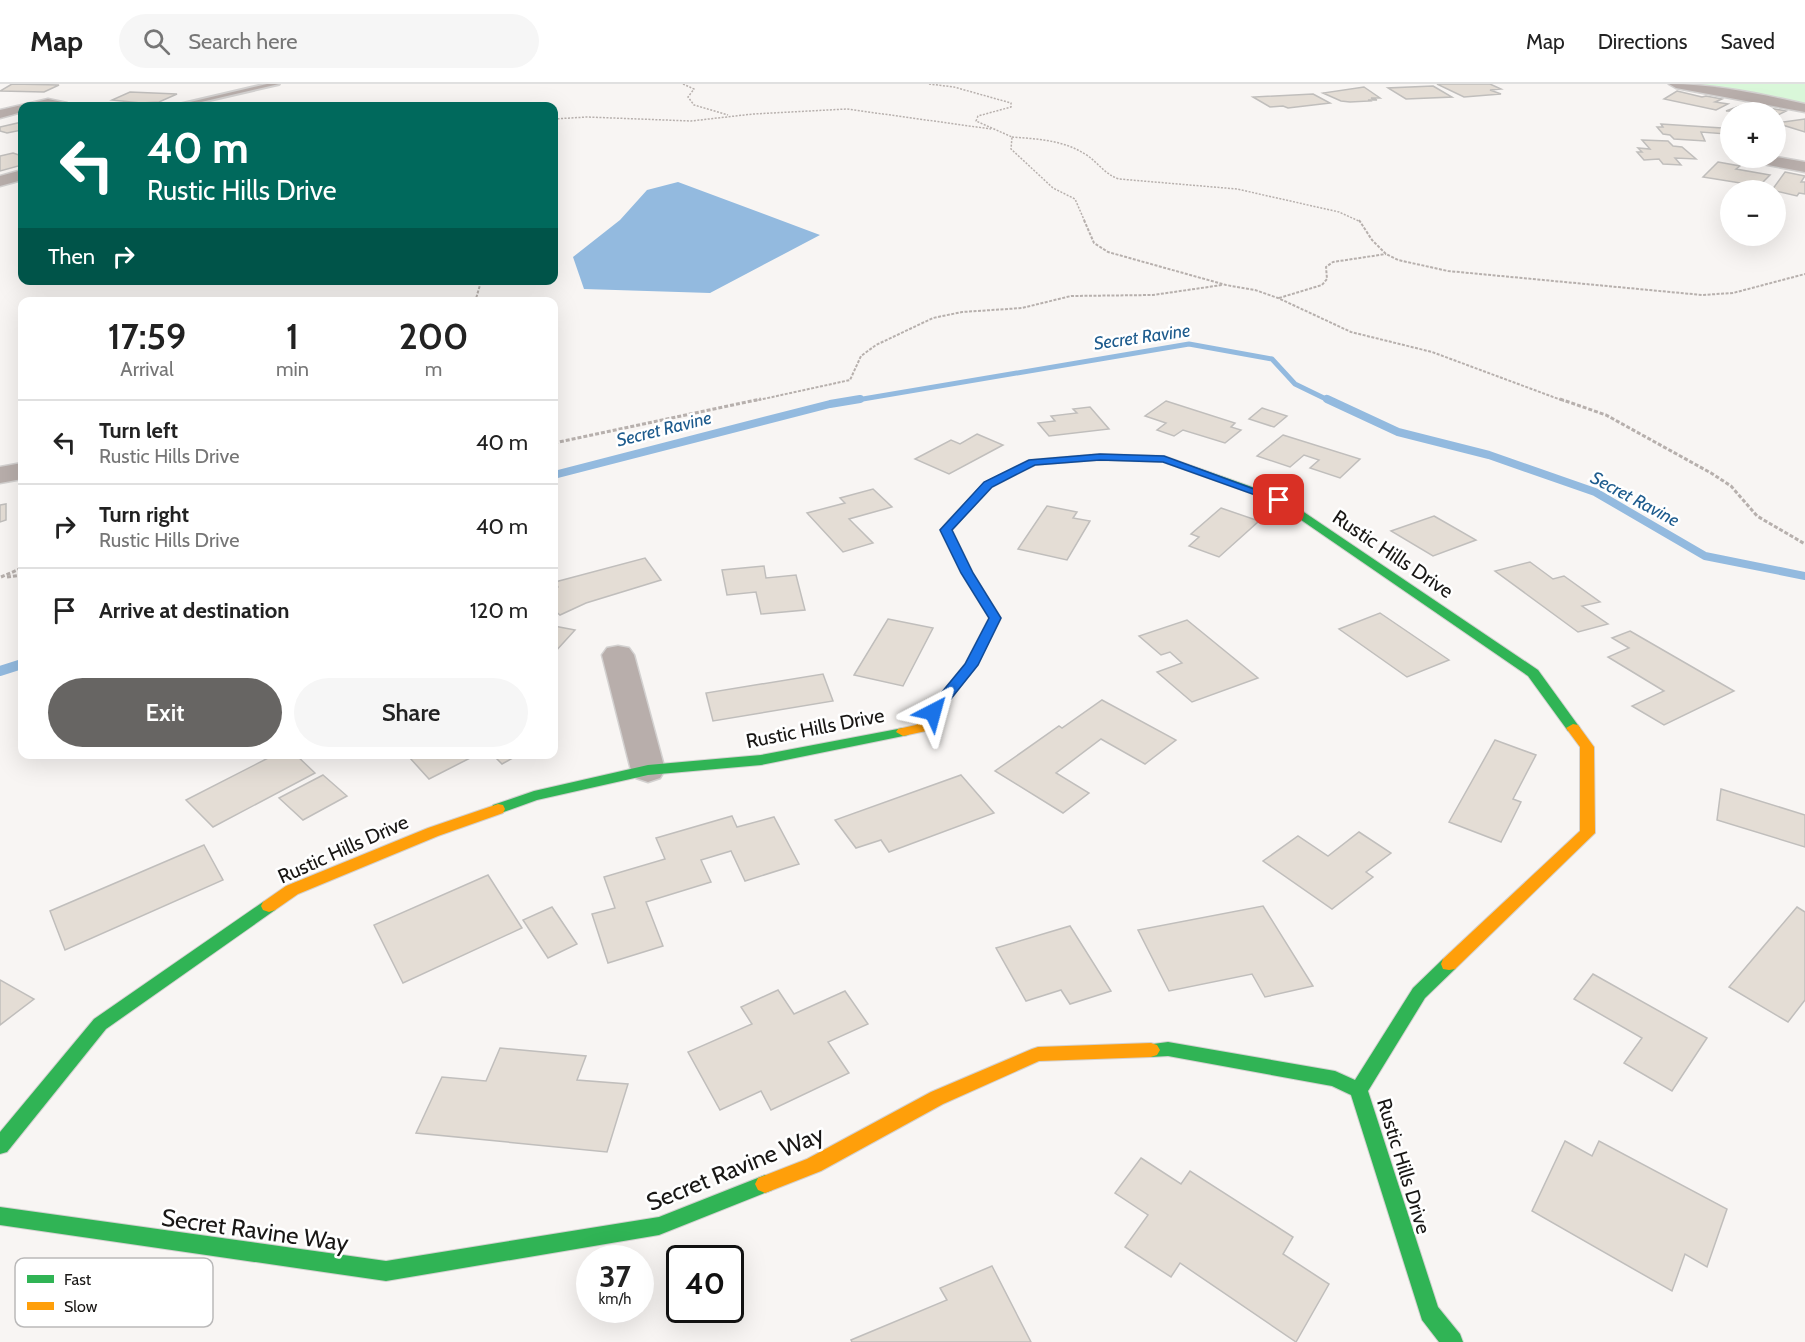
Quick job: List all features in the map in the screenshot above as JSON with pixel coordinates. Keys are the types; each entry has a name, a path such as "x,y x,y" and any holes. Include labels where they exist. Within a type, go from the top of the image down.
{"street":[{"path":"1676,84 1805,108"},
{"path":"0,114 18,109"},
{"path":"1786,163 1805,167"},
{"path":"0,181 18,176"},
{"name":"Rustic Hills Drive","path":"0,1146 100,1024 292,890 433,832 534,796 648,770 761,760 921,728 971,665 995,618 967,573 946,530 988,485 1033,462 1100,457 1164,459 1279,500 1533,673 1587,747 1587,833 1419,993 1359,1090 1429,1313 1452,1342"},
{"path":"0,475 18,472"},
{"path":"618,655 648,770"},
{"name":"Secret Ravine Way","path":"0,1216 386,1271 658,1226 814,1165 937,1098 1038,1054 1168,1049 1335,1079 1359,1090"}],"lane":[{"path":"195,102 276,84"}],"path":[{"path":"683,84 694,89 688,97 694,105 734,116"},
{"path":"929,84 954,87 1011,103 1011,107 978,116 976,121 1012,137 1062,144 1078,150 1088,155 1106,175 1119,179 1237,189 1339,212 1355,217 1363,223 1371,240 1386,254 1398,260 1448,271 1702,295 1732,293 1805,274"},
{"path":"558,119 596,117 691,121 734,116 863,110 997,130"},
{"path":"1012,137 1011,149 1053,188 1075,199 1094,243 1108,252 1126,259 1278,298 1351,332 1432,352 1606,415 1673,454 1711,472 1731,486 1757,516 1805,544"},
{"path":"1278,298 1322,285 1327,279 1326,267 1333,262 1386,254"},
{"path":"558,442 850,380 861,356 876,345 933,318 962,312 1022,308 1071,296 1153,295 1226,285"},
{"path":"1,577 18,570"},
{"path":"1,577 18,575"}],"green space":[{"path":"1697,84 1805,84 1805,104"}],"water":[{"path":"678,182 820,235 710,293 584,289 573,257 620,220 647,190"}],"building":[{"path":"12,84 59,85 44,92 0,91"},
{"path":"1437,84 1490,84 1501,89 1490,90 1501,94 1464,97"},
{"path":"1433,86 1452,97 1406,99 1388,88"},
{"path":"1364,87 1380,98 1350,102 1341,101 1323,93"},
{"path":"1677,91 1722,99 1715,102 1720,103 1720,108 1716,110 1664,99"},
{"path":"130,92 177,94 159,102 112,100"},
{"path":"1313,94 1330,103 1288,108 1270,107 1253,97"},
{"path":"1805,119 1805,132 1786,126 1786,122"},
{"path":"18,123 18,131 7,133 0,131 0,127"},
{"path":"1661,124 1720,128 1720,134 1701,132 1705,141 1674,139 1670,135 1663,134 1657,127 1663,127"},
{"path":"1642,140 1668,141 1673,146 1682,147 1696,159 1675,158 1681,165 1663,164 1659,159 1644,160 1637,152 1642,152 1638,148 1650,149"},
{"path":"13,153 18,155 18,166 0,171 0,156"},
{"path":"1718,162 1720,168 1737,168 1770,175 1765,180 1722,180 1703,177"},
{"path":"1785,172 1805,176 1801,182 1805,182 1805,194 1799,193 1797,196 1786,193 1786,180 1779,180"},
{"path":"1166,401 1235,423 1231,427 1241,430 1225,443 1183,430 1174,436 1157,430 1166,423 1145,416"},
{"path":"1090,407 1109,429 1049,436 1038,423 1055,421 1051,416 1077,413 1073,409"},
{"path":"1262,408 1287,416 1274,427 1249,419"},
{"path":"977,434 1003,445 949,474 915,459 951,440 960,444"},
{"path":"1283,435 1360,459 1340,478 1310,468 1319,460 1304,455 1290,467 1257,456"},
{"path":"873,489 892,507 849,519 873,543 843,552 807,513 845,503 840,498"},
{"path":"6,504 6,520 0,522 0,505"},
{"path":"1047,506 1077,512 1073,518 1090,521 1067,560 1018,549"},
{"path":"1221,508 1259,521 1219,557 1189,546 1199,537 1191,534"},
{"path":"1434,516 1476,540 1433,556 1391,531"},
{"path":"645,558 661,580 586,603 560,615 558,613 558,581"},
{"path":"1530,562 1553,579 1564,576 1600,602 1582,606 1608,624 1578,632 1495,571"},
{"path":"764,566 766,578 796,575 805,610 761,614 756,592 727,595 722,570"},
{"path":"1380,613 1449,660 1407,677 1339,629"},
{"path":"888,619 933,628 903,686 854,675"},
{"path":"1187,620 1258,678 1192,702 1157,672 1182,663 1170,652 1161,655 1139,636"},
{"path":"558,627 575,630 558,649"},
{"path":"1630,631 1734,691 1664,725 1632,706 1664,691 1608,657 1629,648 1612,638"},
{"path":"823,674 833,701 713,721 706,693"},
{"path":"1102,700 1176,740 1145,764 1101,739 1056,773 1089,793 1063,813 995,771 1059,726 1062,728"},
{"path":"1495,740 1536,755 1513,799 1521,802 1501,842 1449,822"},
{"path":"266,759 300,759 315,773 213,827 186,800"},
{"path":"411,759 468,759 429,779"},
{"path":"497,759 511,759 502,764"},
{"path":"323,775 347,796 303,820 279,798"},
{"path":"961,775 994,813 889,852 881,840 856,848 835,820"},
{"path":"1721,789 1805,815 1805,847 1717,820"},
{"path":"732,816 737,827 774,817 799,864 745,881 731,851 701,860 711,882 646,902 663,946 608,963 592,914 615,908 604,877 665,859 656,838"},
{"path":"1359,832 1391,853 1366,872 1373,877 1332,909 1263,861 1298,836 1328,856"},
{"path":"204,845 223,880 65,950 50,911"},
{"path":"488,875 522,928 403,983 374,925"},
{"path":"1263,906 1313,986 1265,997 1252,974 1169,991 1138,930"},
{"path":"552,907 577,944 548,958 523,920"},
{"path":"1797,907 1805,912 1805,1000 1788,1022 1729,987"},
{"path":"1070,926 1111,991 1070,1004 1061,990 1026,1001 996,948"},
{"path":"1593,974 1707,1038 1672,1091 1624,1063 1642,1038 1574,999"},
{"path":"0,980 34,999 0,1025"},
{"path":"778,990 794,1014 845,991 868,1024 828,1042 849,1073 771,1110 761,1091 720,1110 688,1052 752,1024 741,1007"},
{"path":"500,1048 586,1056 577,1080 628,1084 607,1152 416,1133 442,1077 486,1081"},
{"path":"1565,1141 1592,1156 1599,1141 1727,1209 1707,1267 1685,1254 1672,1291 1532,1211"},
{"path":"1141,1158 1181,1184 1190,1171 1293,1237 1283,1254 1329,1284 1296,1342 1180,1263 1171,1277 1125,1247 1148,1215 1115,1193"},
{"path":"992,1266 1031,1342 852,1342 851,1340 947,1300 940,1288"}],"waterway":[{"name":"Secret Ravine","path":"851,401 1189,344 1272,359 1295,384 1330,401"},
{"name":"Secret Ravine","path":"558,474 830,404 860,399"},
{"name":"Secret Ravine","path":"1327,399 1398,432 1489,455 1595,492 1705,556 1805,576"},
{"name":"Secret Ravine","path":"0,671 18,665"}],"traffic: fast":[{"path":"954,521 988,485 1033,462 1099,457 1164,459 1279,500 1533,673 1573,728"},
{"path":"498,809 534,796 648,770 761,760 903,732"},
{"path":"0,1146 100,1024 269,906"},
{"path":"1449,964 1419,993 1359,1090 1429,1313 1452,1342"},
{"path":"1151,1050 1168,1049 1335,1079 1359,1090"},
{"path":"0,1216 386,1271 659,1226 765,1184"}],"traffic: slow":[{"path":"903,732 921,728 971,665 995,618 967,573 946,530 954,521"},
{"path":"1449,964 1587,833 1587,747 1573,728"},
{"path":"269,906 292,890 433,832 498,809"},
{"path":"765,1184 814,1165 937,1098 1038,1054 1151,1050"}],"route":[{"path":"933,712 971,665 995,618 967,573 946,530 988,485 1033,462 1100,457 1164,459 1279,500"}]}
